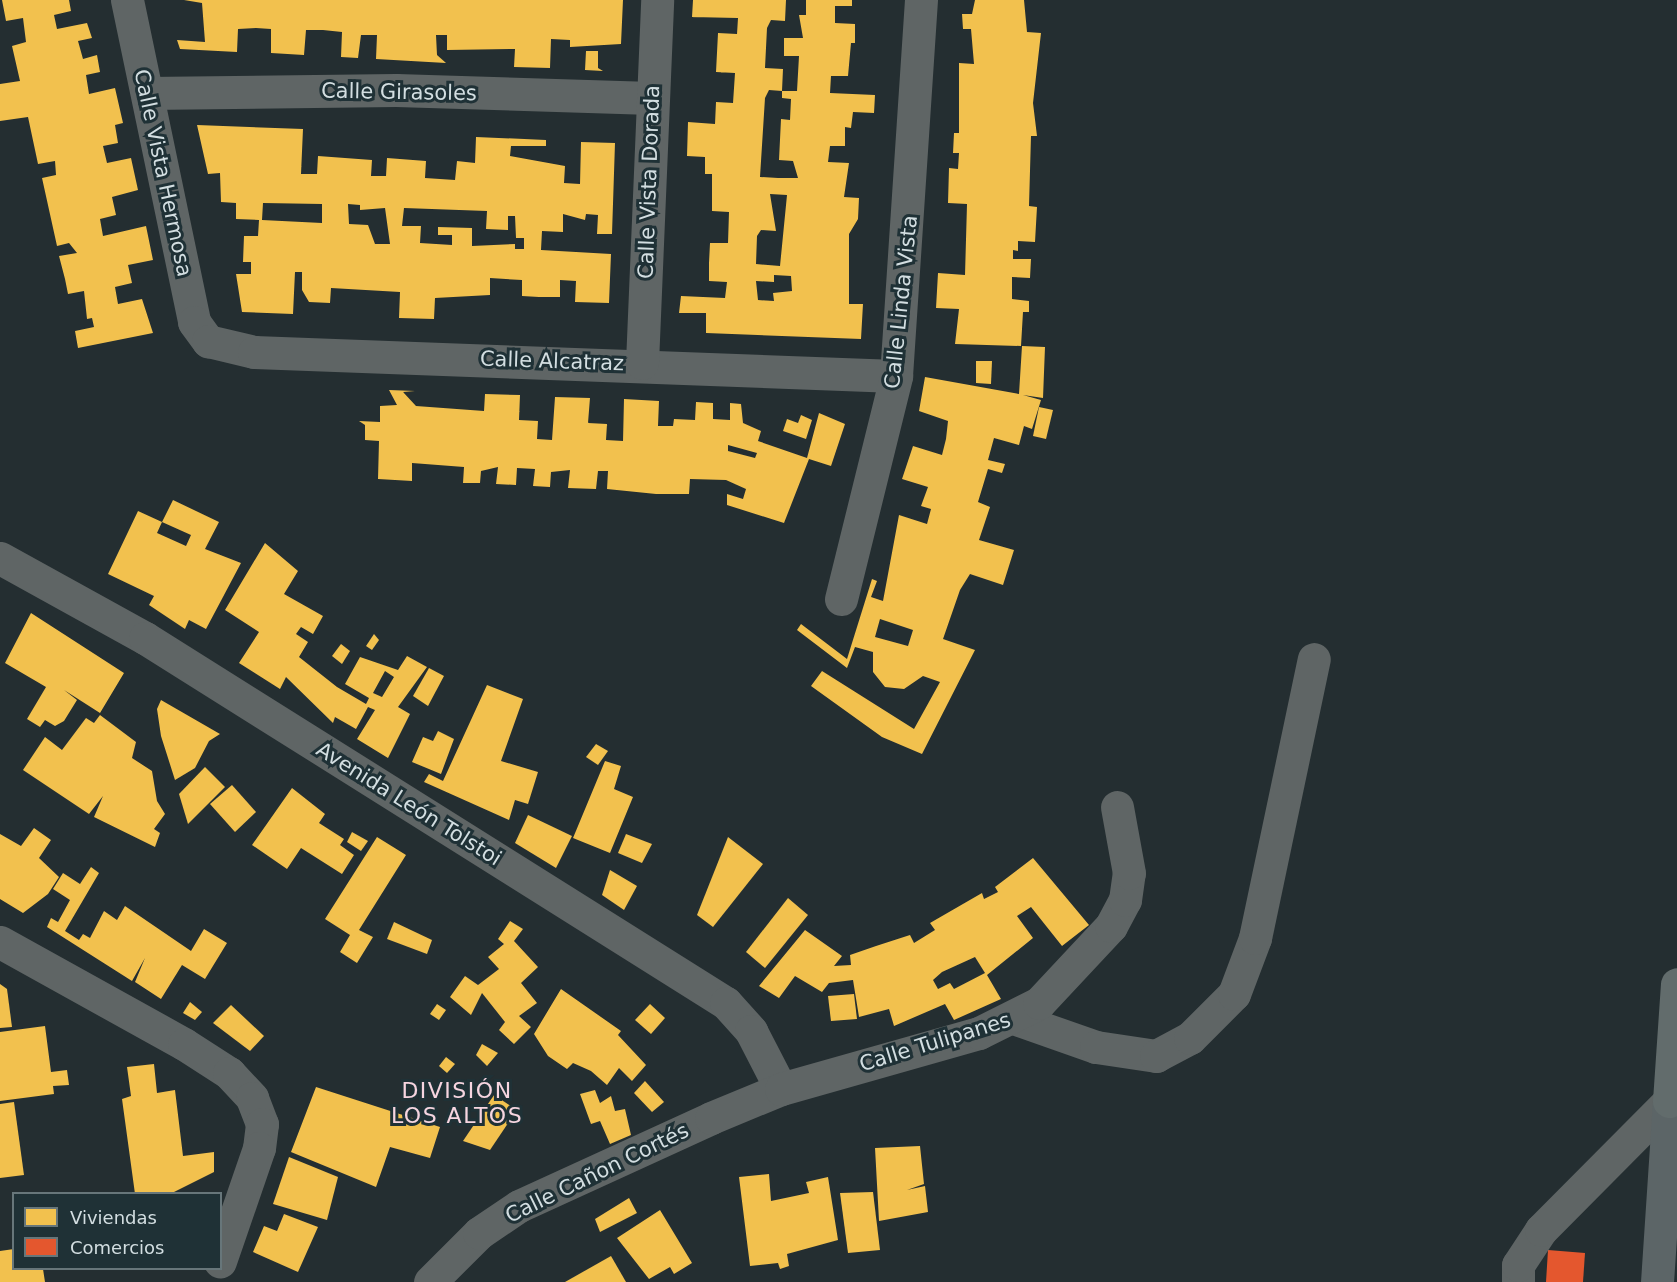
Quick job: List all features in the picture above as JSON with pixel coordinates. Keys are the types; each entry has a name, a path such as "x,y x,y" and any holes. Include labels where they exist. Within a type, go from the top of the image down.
{"highway":[{"path":"1669,1101 1677,984"}],"main road":[{"path":"1657,1282 1669,1101"}],"street":[{"name":"Calle Vista Hermosa","path":"128,0 194,321 208,341"},
{"name":"Calle Vista Dorada","path":"642,363 657,0"},
{"name":"Calle Linda Vista","path":"841,599 896,376 921,0"},
{"name":"Calle Girasoles","path":"147,93 396,90 652,98"},
{"name":"Calle Alcatraz","path":"208,341 254,352 642,363 896,376"},
{"name":"Avenida León Tolstoi","path":"0,558 145,638 726,1003 751,1031 781,1089"},
{"path":"1016,1018 1096,1047 1156,1056 1190,1038 1234,994 1256,938 1314,659"},
{"name":"Calle Tulipanes","path":"781,1089 1016,1018 1040,1003 1111,926 1125,900 1129,873 1117,807"},
{"path":"0,942 184,1044 228,1073 252,1098 262,1124 259,1148 222,1254"},
{"name":"Calle Cañon Cortés","path":"430,1282 479,1233 519,1206 781,1089"},
{"path":"1518,1282 1518,1265 1541,1230 1669,1101"}],"building: Viviendas":[{"path":"2,0 69,0 71,11 54,15 57,29 87,23 92,38 78,41 83,59 97,55 100,72 86,75 89,94 115,88 123,123 115,125 118,143 103,146 107,163 131,158 138,190 112,197 116,215 100,219 103,236 146,226 153,260 128,265 132,283 115,287 118,304 142,299 153,333 78,348 75,331 94,327 92,318 87,319 84,291 68,294 59,256 77,253 69,243 57,246 42,178 56,175 55,161 38,164 28,117 0,121 0,84 20,81 12,46 26,42 23,18 6,21"},
{"path":"184,0 623,0 621,44 570,47 570,40 551,39 550,68 514,67 515,49 447,50 447,35 436,35 437,55 446,63 376,59 377,35 361,35 358,58 341,57 342,32 323,30 306,30 304,55 271,53 271,29 256,28 238,29 237,52 180,49 177,40 205,42 202,3"},
{"path":"693,0 786,0 785,21 771,20 767,28 765,68 783,69 782,91 797,91 799,56 784,56 784,38 803,38 799,15 806,15 806,0 852,0 852,6 835,6 835,23 855,24 855,43 851,43 848,76 831,76 830,93 875,95 874,113 853,112 851,128 845,127 845,146 830,146 828,162 849,163 844,197 859,198 858,219 849,234 849,304 863,304 861,339 706,333 706,313 679,313 681,296 725,298 727,282 709,281 709,263 710,243 728,243 729,212 712,211 712,174 705,174 705,157 687,156 688,122 715,124 716,102 733,103 735,73 716,72 718,33 737,34 738,18 692,17","holes":["769,90 782,91 782,98 791,99 790,120 781,119 779,160 793,161 798,178 760,177 765,98","770,194 787,195 780,266 756,264 757,236 761,230 776,231","774,275 791,276 792,291 773,293 774,301 758,300 756,281 774,282"]},
{"path":"975,0 1024,0 1027,32 1041,33 1033,103 1037,136 1031,136 1029,206 1037,207 1035,242 1018,241 1018,251 1013,250 1013,259 1031,259 1030,278 1012,277 1012,299 1029,301 1029,312 1023,312 1021,346 955,344 959,309 936,308 938,273 965,275 967,204 948,203 949,168 958,169 959,153 953,153 954,133 959,133 959,63 974,64 971,29 963,29 962,14 972,14"},
{"path":"586,51 598,51 598,68 603,71 585,70"},
{"path":"197,125 303,129 301,174 317,174 318,156 372,160 371,176 386,176 387,158 426,161 425,178 455,180 457,161 475,163 476,137 546,140 546,146 511,146 510,156 565,166 564,183 580,184 581,142 615,143 612,234 597,234 598,215 586,214 585,220 563,214 563,232 542,231 541,250 611,254 609,303 575,302 576,281 560,280 560,297 539,297 522,296 522,280 490,278 490,295 435,298 434,319 399,318 400,292 331,288 330,303 309,302 302,290 302,272 295,272 293,314 242,312 236,274 251,274 251,262 243,262 244,236 258,236 259,220 236,219 236,203 221,202 220,173 208,174","holes":["263,203 322,204 322,223 262,220","348,204 360,205 360,210 385,208 390,244 375,244 368,225 349,224","404,208 487,211 486,229 508,230 508,216 515,216 516,238 524,238 524,249 515,249 515,244 472,246 472,228 438,227 438,235 452,235 452,245 420,243 421,226 402,226"]},
{"path":"1022,346 1045,347 1043,398 1023,395 1041,400 1032,429 1024,426 1019,445 994,438 988,460 1005,464 1002,473 988,469 978,502 990,507 979,540 1014,550 1003,585 970,574 960,590 943,639 975,650 922,754 882,737 811,686 822,671 914,729 940,682 923,676 904,689 885,687 873,672 873,652 855,647 847,668 797,630 801,624 847,659 872,579 877,581 871,597 883,601 899,515 927,524 931,509 921,506 928,487 902,479 913,446 942,455 946,439 948,421 919,411 925,377 1019,394","holes":["880,619 913,630 908,646 875,637"]},
{"path":"976,361 992,361 991,384 976,383"},
{"path":"389,390 415,391 403,392 416,406 484,411 485,394 520,395 519,420 538,421 537,439 552,440 555,397 590,398 588,423 607,424 606,440 623,441 624,399 659,401 658,426 673,426 674,419 695,420 696,402 713,403 713,419 730,420 730,403 741,404 743,423 761,431 758,441 807,458 819,413 845,424 831,466 809,459 784,523 727,505 727,494 743,499 746,489 726,480 690,479 689,494 656,494 607,489 608,471 598,471 596,489 568,488 570,470 551,472 550,487 533,486 535,469 517,468 516,485 496,484 498,467 481,471 480,483 463,483 464,467 412,463 412,481 378,479 379,441 365,440 365,425 359,421 380,422 380,406 397,405","holes":["728,445 757,453 755,458 728,451"]},
{"path":"1039,407 1053,410 1046,439 1033,436"},
{"path":"801,415 812,420 806,439 783,431 787,419 798,423"},
{"path":"173,500 219,522 205,549 241,563 206,629 189,620 185,629 149,605 154,596 108,574 138,511 162,522","holes":["162,522 191,535 186,546 157,533"]},
{"path":"265,543 298,571 284,594 323,616 313,634 301,627 296,634 308,642 299,657 337,687 366,704 369,698 345,684 360,657 398,670 407,656 427,667 398,707 410,714 388,758 357,739 375,710 368,707 356,729 335,717 333,723 286,677 280,689 239,663 259,632 225,610","holes":["385,671 394,677 382,697 373,693"]},
{"path":"31,613 124,673 100,713 64,690 77,700 64,721 55,726 45,720 40,727 27,719 46,687 5,663"},
{"path":"374,634 379,640 372,650 366,646"},
{"path":"341,644 350,651 342,664 332,656"},
{"path":"429,668 444,676 428,706 413,696"},
{"path":"487,685 523,699 501,761 538,772 528,804 515,800 509,820 424,782 429,774 443,781"},
{"path":"161,700 220,734 209,741 195,768 175,780 161,736 157,709"},
{"path":"100,715 136,742 132,758 152,771 157,801 165,814 154,829 160,833 155,847 94,817 103,796 89,814 23,770 45,737 62,750 86,718 94,723"},
{"path":"438,731 454,739 441,774 412,762 423,737 433,741"},
{"path":"596,744 608,751 598,765 586,757"},
{"path":"605,761 621,766 614,789 633,797 610,853 573,838"},
{"path":"205,767 225,787 188,824 179,794"},
{"path":"232,785 256,812 235,832 210,804"},
{"path":"292,788 325,814 319,823 344,839 340,845 354,855 342,874 301,848 287,869 252,845"},
{"path":"528,815 572,836 556,868 515,843"},
{"path":"34,828 51,840 39,858 59,877 48,894 23,913 0,899 0,834 21,846"},
{"path":"352,832 368,841 361,851 347,842"},
{"path":"626,834 652,844 642,863 618,853"},
{"path":"377,837 406,855 359,930 373,937 357,963 340,952 350,935 325,919"},
{"path":"728,837 763,864 713,927 697,915"},
{"path":"1033,858 1089,925 1062,946 1031,907 1017,916 1033,938 987,975 1001,999 954,1020 945,1004 894,1026 889,1009 859,1017 853,980 829,983 822,992 795,976 779,998 759,986 805,930 842,956 834,966 851,965 850,955 910,935 914,943 935,930 930,923 982,893 984,899 998,892 995,887","holes":["975,957 985,973 954,989 950,983 938,989 933,980 942,972"]},
{"path":"91,867 99,873 65,931 79,940 83,934 90,938 104,911 117,920 125,906 191,951 204,929 227,943 205,979 182,965 161,999 135,982 145,958 132,981 47,927 51,918 58,922 70,900 53,889 63,873 80,884"},
{"path":"610,870 637,886 624,910 602,895"},
{"path":"788,898 808,915 765,968 746,952"},
{"path":"510,921 523,929 514,941 538,967 521,983 537,1003 519,1016 531,1027 514,1044 499,1030 505,1022 482,993 471,1015 450,997 465,976 478,985 499,969 488,957 504,944 498,939"},
{"path":"394,922 432,940 427,954 387,939"},
{"path":"0,984 7,989 12,1027 0,1028"},
{"path":"561,989 621,1031 618,1035 646,1065 632,1081 619,1068 607,1085 591,1071 573,1063 567,1069 548,1056 534,1034"},
{"path":"854,994 857,1019 831,1021 828,996"},
{"path":"190,1002 202,1012 195,1020 183,1013"},
{"path":"437,1004 446,1010 439,1020 430,1014"},
{"path":"650,1004 665,1018 651,1034 635,1020"},
{"path":"231,1005 264,1036 250,1051 213,1023"},
{"path":"45,1026 51,1072 67,1070 69,1085 53,1086 54,1094 0,1101 0,1032"},
{"path":"482,1044 498,1053 487,1066 476,1055"},
{"path":"446,1057 455,1064 447,1073 439,1066"},
{"path":"154,1064 157,1093 175,1090 183,1156 214,1152 214,1172 174,1192 135,1192 122,1099 131,1096 127,1067"},
{"path":"645,1081 664,1102 652,1112 634,1093"},
{"path":"316,1087 440,1127 430,1158 390,1147 376,1187 291,1152"},
{"path":"595,1090 600,1103 611,1096 615,1111 625,1109 631,1135 610,1144 600,1121 591,1124 580,1094"},
{"path":"494,1095 517,1110 490,1150 463,1141"},
{"path":"14,1102 24,1175 0,1178 0,1104"},
{"path":"920,1146 924,1184 907,1190 925,1186 928,1212 879,1221 875,1148"},
{"path":"289,1157 338,1177 327,1220 273,1204"},
{"path":"769,1174 771,1201 809,1193 806,1182 828,1177 838,1240 787,1254 789,1266 780,1269 778,1263 750,1266 739,1177"},
{"path":"873,1192 880,1250 848,1253 840,1193"},
{"path":"629,1198 637,1213 600,1232 595,1219"},
{"path":"660,1210 692,1263 674,1274 670,1267 649,1279 617,1238"},
{"path":"284,1214 318,1227 298,1272 253,1252 264,1226 277,1231"},
{"path":"12,1249 12,1270 43,1270 45,1282 0,1282 0,1251"},
{"path":"611,1256 626,1282 565,1282"}],"building: Comercios":[{"path":"1548,1250 1585,1253 1583,1282 1546,1282"}],"district":[{"name":"DIVISIÓN LOS ALTOS","path":"457,1102"}]}
